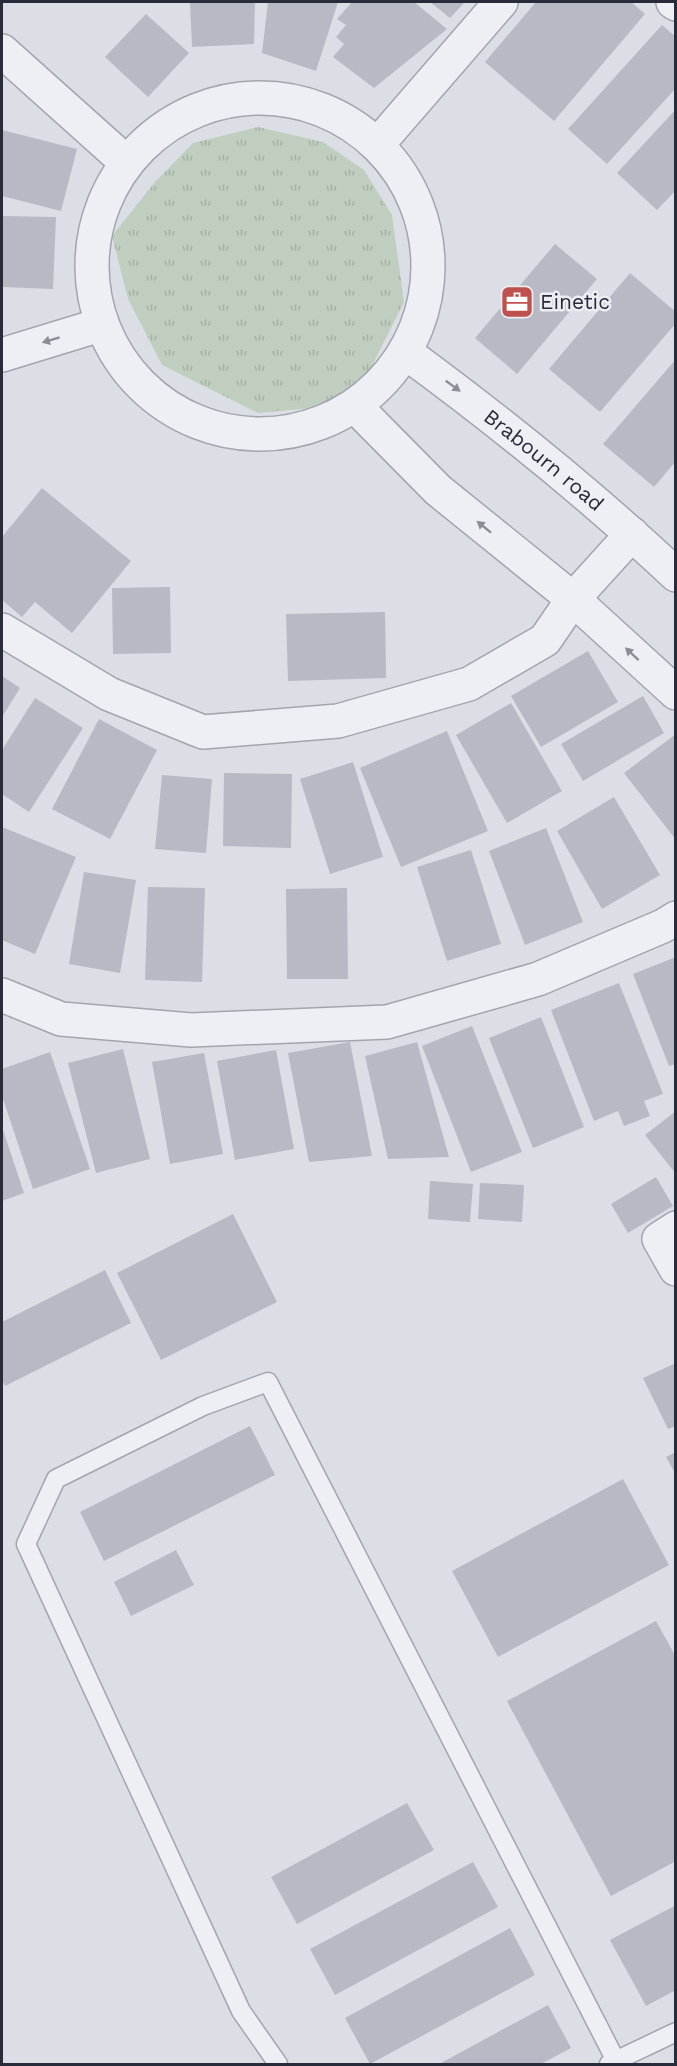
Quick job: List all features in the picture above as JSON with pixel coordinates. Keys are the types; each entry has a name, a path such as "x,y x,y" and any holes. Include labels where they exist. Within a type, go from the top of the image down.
{"street":[{"path":"378,144 501,2"},
{"path":"2,51 126,162"},
{"path":"248,97 296,100 340,117 378,144 406,179 424,221 429,266 423,310 405,352 383,382 355,406 299,431 238,434 179,416 131,378 100,325 90,269 99,213 126,162 160,129 202,107 248,97"},
{"path":"2,355 100,325"},
{"name":"Brabourn road","path":"405,352 474,402 632,534 675,575"},
{"path":"355,406 438,490 573,599 675,693"},
{"path":"2,630 109,694 202,732 338,721 469,684 545,640 573,599 632,534"},
{"path":"2,995 61,1019 191,1030 387,1022 537,979 663,926 675,918"},
{"path":"675,1228 659,1239 675,1269"}],"lane":[{"path":"278,2064 241,2011 26,1544 56,1479 203,1406 268,1382 613,2063 675,2032"}],"green space":[{"path":"258,127 323,142 364,170 392,215 404,302 370,370 322,407 258,413 162,365 128,299 112,236 155,182 193,143"}],"building":[{"path":"190,2 255,2 254,44 192,47"},
{"path":"268,2 338,2 316,71 262,53"},
{"path":"352,2 414,2 447,29 374,88 333,57 344,44 336,37 346,25 337,19"},
{"path":"430,2 465,2 450,18"},
{"path":"536,2 631,2 645,14 554,121 485,62"},
{"path":"146,14 189,53 148,97 105,57"},
{"path":"662,25 676,37 676,88 607,164 568,129"},
{"path":"676,109 676,190 657,210 617,173"},
{"path":"2,130 77,149 61,211 2,196"},
{"path":"2,216 56,217 53,289 2,287"},
{"path":"555,244 597,279 517,374 475,338"},
{"path":"630,273 676,312 676,323 600,412 549,369"},
{"path":"676,359 676,461 654,487 603,444"},
{"path":"42,488 131,561 72,633 35,602 22,617 2,600 2,537"},
{"path":"170,587 171,653 113,654 112,588"},
{"path":"385,612 386,678 288,681 286,614"},
{"path":"588,651 618,702 541,747 511,696"},
{"path":"2,676 20,688 2,717"},
{"path":"643,696 664,733 583,781 561,744"},
{"path":"35,698 83,728 29,812 2,794 2,750"},
{"path":"511,703 562,791 507,823 456,735"},
{"path":"99,719 157,750 110,839 52,809"},
{"path":"447,731 488,831 401,867 360,768"},
{"path":"676,734 676,840 624,773"},
{"path":"353,762 383,857 330,874 300,779"},
{"path":"224,773 292,774 291,848 223,846"},
{"path":"162,775 212,779 206,853 155,849"},
{"path":"614,797 660,875 602,909 557,831"},
{"path":"2,827 76,857 35,954 2,940"},
{"path":"546,828 583,922 525,945 489,851"},
{"path":"471,850 501,944 447,961 417,867"},
{"path":"84,872 136,880 120,973 69,964"},
{"path":"148,887 205,888 202,982 145,980"},
{"path":"347,888 348,979 287,979 286,889"},
{"path":"676,957 676,1064 669,1066 633,974"},
{"path":"619,983 663,1094 644,1101 650,1116 624,1126 618,1111 594,1121 551,1010"},
{"path":"541,1017 584,1127 533,1148 489,1038"},
{"path":"472,1026 522,1152 471,1172 422,1046"},
{"path":"350,1042 372,1156 309,1162 288,1053"},
{"path":"417,1042 449,1157 388,1159 365,1056"},
{"path":"123,1049 150,1159 96,1173 68,1063"},
{"path":"276,1050 294,1149 235,1160 217,1061"},
{"path":"50,1052 90,1169 33,1189 2,1096 2,1069"},
{"path":"204,1053 223,1154 170,1164 152,1062"},
{"path":"676,1111 676,1174 645,1135"},
{"path":"2,1127 24,1193 2,1201"},
{"path":"656,1177 673,1206 628,1233 611,1204"},
{"path":"430,1181 473,1184 470,1222 428,1219"},
{"path":"480,1183 524,1185 522,1222 478,1219"},
{"path":"233,1214 277,1302 161,1360 117,1273"},
{"path":"105,1270 131,1323 5,1386 2,1379 2,1322"},
{"path":"676,1363 676,1426 668,1429 643,1378"},
{"path":"250,1426 275,1475 104,1561 80,1512"},
{"path":"676,1452 676,1475 666,1457"},
{"path":"623,1479 669,1565 498,1657 452,1571"},
{"path":"176,1550 194,1585 131,1616 114,1582"},
{"path":"656,1621 676,1657 676,1861 611,1896 507,1701"},
{"path":"407,1803 434,1850 297,1924 271,1877"},
{"path":"473,1862 498,1907 335,1995 310,1949"},
{"path":"676,1905 676,1990 646,2006 610,1940"},
{"path":"510,1928 535,1975 370,2064 345,2018"},
{"path":"548,2005 571,2048 541,2064 439,2064"}],"place":[{"name":"Einetic","path":"517,302"}]}
